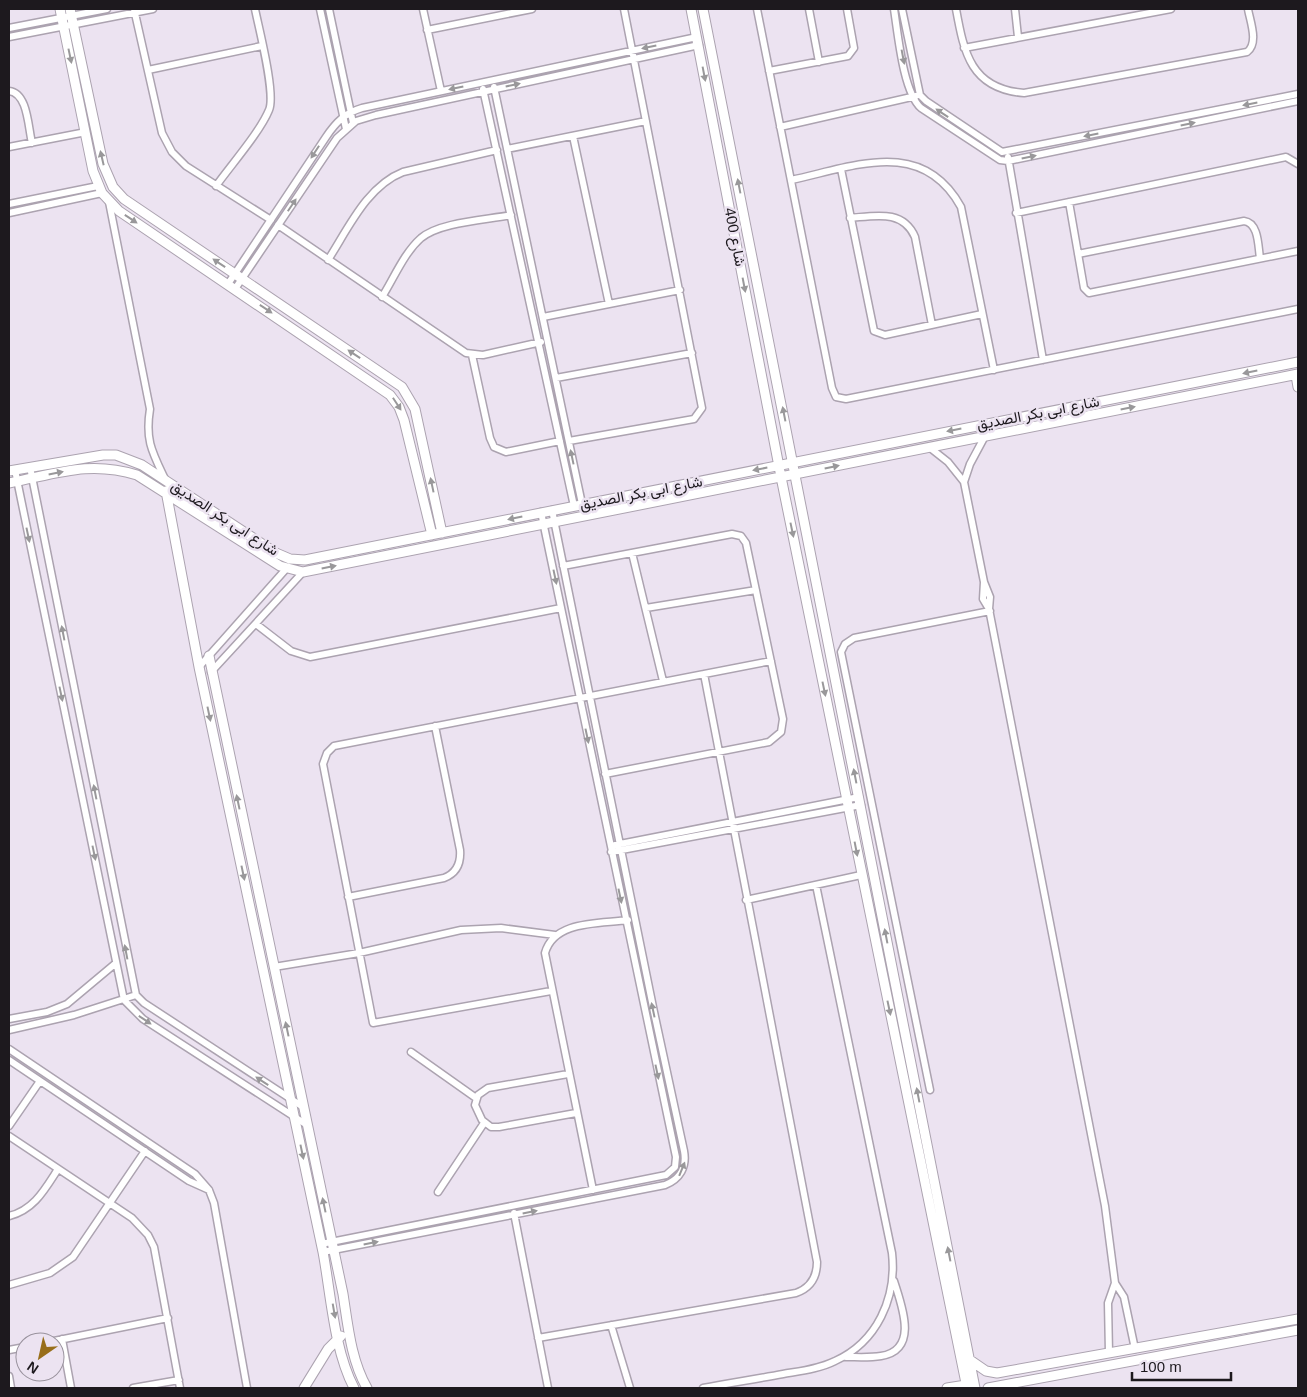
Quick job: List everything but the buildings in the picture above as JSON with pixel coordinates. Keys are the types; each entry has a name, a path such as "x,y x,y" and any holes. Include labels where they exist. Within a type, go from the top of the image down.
{"street":[{"path":"9,28 107,9"},
{"path":"72,16 153,9"},
{"path":"216,186 269,110 270,88 255,9"},
{"path":"320,9 346,129"},
{"path":"329,9 353,123"},
{"path":"423,9 440,91"},
{"path":"427,30 532,9"},
{"path":"569,441 696,417 701,411 702,405 624,9"},
{"name":"شارع 400","path":"691,9 781,477 861,875 958,1317"},
{"name":"شارع 400","path":"703,9 794,462 958,1317"},
{"path":"757,9 832,388 836,397 846,399 1298,309"},
{"path":"809,9 820,62"},
{"path":"769,72 844,58 852,53 854,43 847,9"},
{"path":"894,9 912,97 921,108 990,155 1008,161 1298,101"},
{"path":"902,9 920,95 995,148 1008,152 1298,94"},
{"path":"956,9 964,48 974,68 987,80 1003,89 1024,93 1247,52 1252,48 1253,41 1248,9"},
{"path":"1015,9 1018,37"},
{"path":"964,48 1171,9"},
{"path":"134,11 162,133 168,146 181,162 270,220"},
{"path":"72,16 103,164 113,186 124,200 397,383 406,392 415,409 442,533"},
{"path":"9,37 61,18"},
{"path":"61,18 100,190 119,211 379,385 395,401 404,420 432,535"},
{"path":"232,287 278,225 337,138 353,123 369,117 634,60 698,41 709,34"},
{"path":"239,277 270,220 326,137 343,117 351,112 440,91 632,51 698,41"},
{"path":"148,70 262,46"},
{"path":"492,80 569,441 578,505"},
{"path":"482,82 560,442 578,505"},
{"path":"9,91 17,93 23,100 32,142"},
{"path":"780,127 920,95"},
{"path":"507,149 646,121"},
{"path":"9,147 86,132"},
{"path":"573,136 610,304"},
{"path":"328,260 374,191 390,178 403,172 497,150"},
{"path":"1008,152 1016,212 1043,360"},
{"path":"1016,212 1286,157 1298,164"},
{"path":"791,180 886,160 899,161 924,170 946,186 960,207 994,370"},
{"path":"841,169 874,331 885,335 982,314"},
{"path":"9,204 100,190"},
{"path":"9,213 100,190"},
{"path":"109,202 150,409 147,427 148,444 165,479 202,682 322,1248 345,1367 354,1388"},
{"path":"1069,202 1084,288 1090,293 1298,250"},
{"path":"382,297 412,249 426,235 441,228 511,215"},
{"path":"850,218 892,216 907,225 913,232 932,325"},
{"path":"1078,254 1244,221 1254,227 1260,258"},
{"path":"278,225 460,350 483,355 548,341"},
{"path":"543,317 680,290"},
{"path":"556,378 692,353"},
{"path":"472,354 490,438 494,447 506,452 560,442"},
{"name":"شارع ابى بكر الصديق","path":"12,470 116,455 130,458 276,553 290,559 304,560 1298,362"},
{"path":"1297,375 1298,387"},
{"name":"شارع ابى بكر الصديق","path":"13,482 89,467 117,468 137,475 286,569 303,572 1297,375"},
{"path":"1162,389 1165,400"},
{"path":"964,482 970,464 985,436"},
{"path":"929,447 948,462 964,482 984,582 990,597 990,610 1105,1206 1116,1283 1124,1297 1134,1349"},
{"path":"30,467 136,995 144,1003 303,1107"},
{"path":"12,470 13,482 124,1000 142,1019 307,1125"},
{"path":"322,1248 333,1246 350,1247 665,1185 677,1178 682,1171 685,1156 552,510"},
{"path":"333,1246 349,1238 666,1175 672,1171 676,1161 541,512"},
{"path":"563,566 738,535 746,542 783,719 781,732 769,742 605,774"},
{"path":"632,553 663,681"},
{"path":"199,667 286,569"},
{"path":"202,682 303,572"},
{"path":"646,608 756,590"},
{"path":"256,624 291,651 310,657 561,608"},
{"path":"930,1090 841,652 845,644 854,638 990,610"},
{"path":"208,656 333,1246 349,1333 357,1366 367,1388"},
{"path":"551,991 373,1024 323,764 324,758 334,746 771,660"},
{"path":"538,1338 796,1293 808,1286 816,1273 817,1262 704,674"},
{"path":"348,897 444,878 452,874 457,868 460,860 460,850 435,726"},
{"path":"610,849 860,801"},
{"path":"746,900 861,875"},
{"path":"816,885 892,1253 893,1278 888,1303 880,1321 864,1341 844,1357"},
{"path":"593,1190 544,958 548,943 555,935 568,928 635,920"},
{"path":"274,968 476,929 500,928 555,935"},
{"path":"9,1019 46,1012 67,1004 116,963"},
{"path":"9,1030 74,1015 136,995"},
{"path":"9,1049 195,1174 209,1190 214,1203 240,1340 247,1388"},
{"path":"411,1052 476,1098"},
{"path":"9,1060 189,1181 209,1190"},
{"path":"568,1074 488,1088 480,1092 476,1098 478,1114 484,1123 499,1127 576,1113"},
{"path":"9,1126 40,1081"},
{"path":"438,1192 484,1123"},
{"path":"9,1136 138,1223 152,1241 180,1388"},
{"path":"9,1284 42,1277 66,1263 79,1250 145,1151"},
{"path":"9,1216 21,1212 33,1204 58,1169"},
{"path":"513,1206 548,1388"},
{"path":"413,1226 415,1235"},
{"path":"349,1238 350,1247"},
{"path":"703,1388 814,1368 844,1357 886,1355 902,1342 906,1323 893,1278"},
{"path":"1109,1353 1108,1303 1116,1283"},
{"path":"958,1317 970,1360 969,1387"},
{"path":"958,1317 969,1387"},
{"path":"65,1338 168,1318"},
{"path":"970,1360 986,1371 997,1373 1298,1319"},
{"path":"611,1325 630,1388"},
{"path":"988,1388 1298,1330"},
{"path":"304,1388 328,1349 339,1338 349,1333"},
{"path":"65,1354 72,1388"},
{"path":"997,1373 999,1385"},
{"path":"9,1376 11,1388"},
{"path":"133,1388 179,1380"},
{"path":"947,1388 969,1387"}]}
